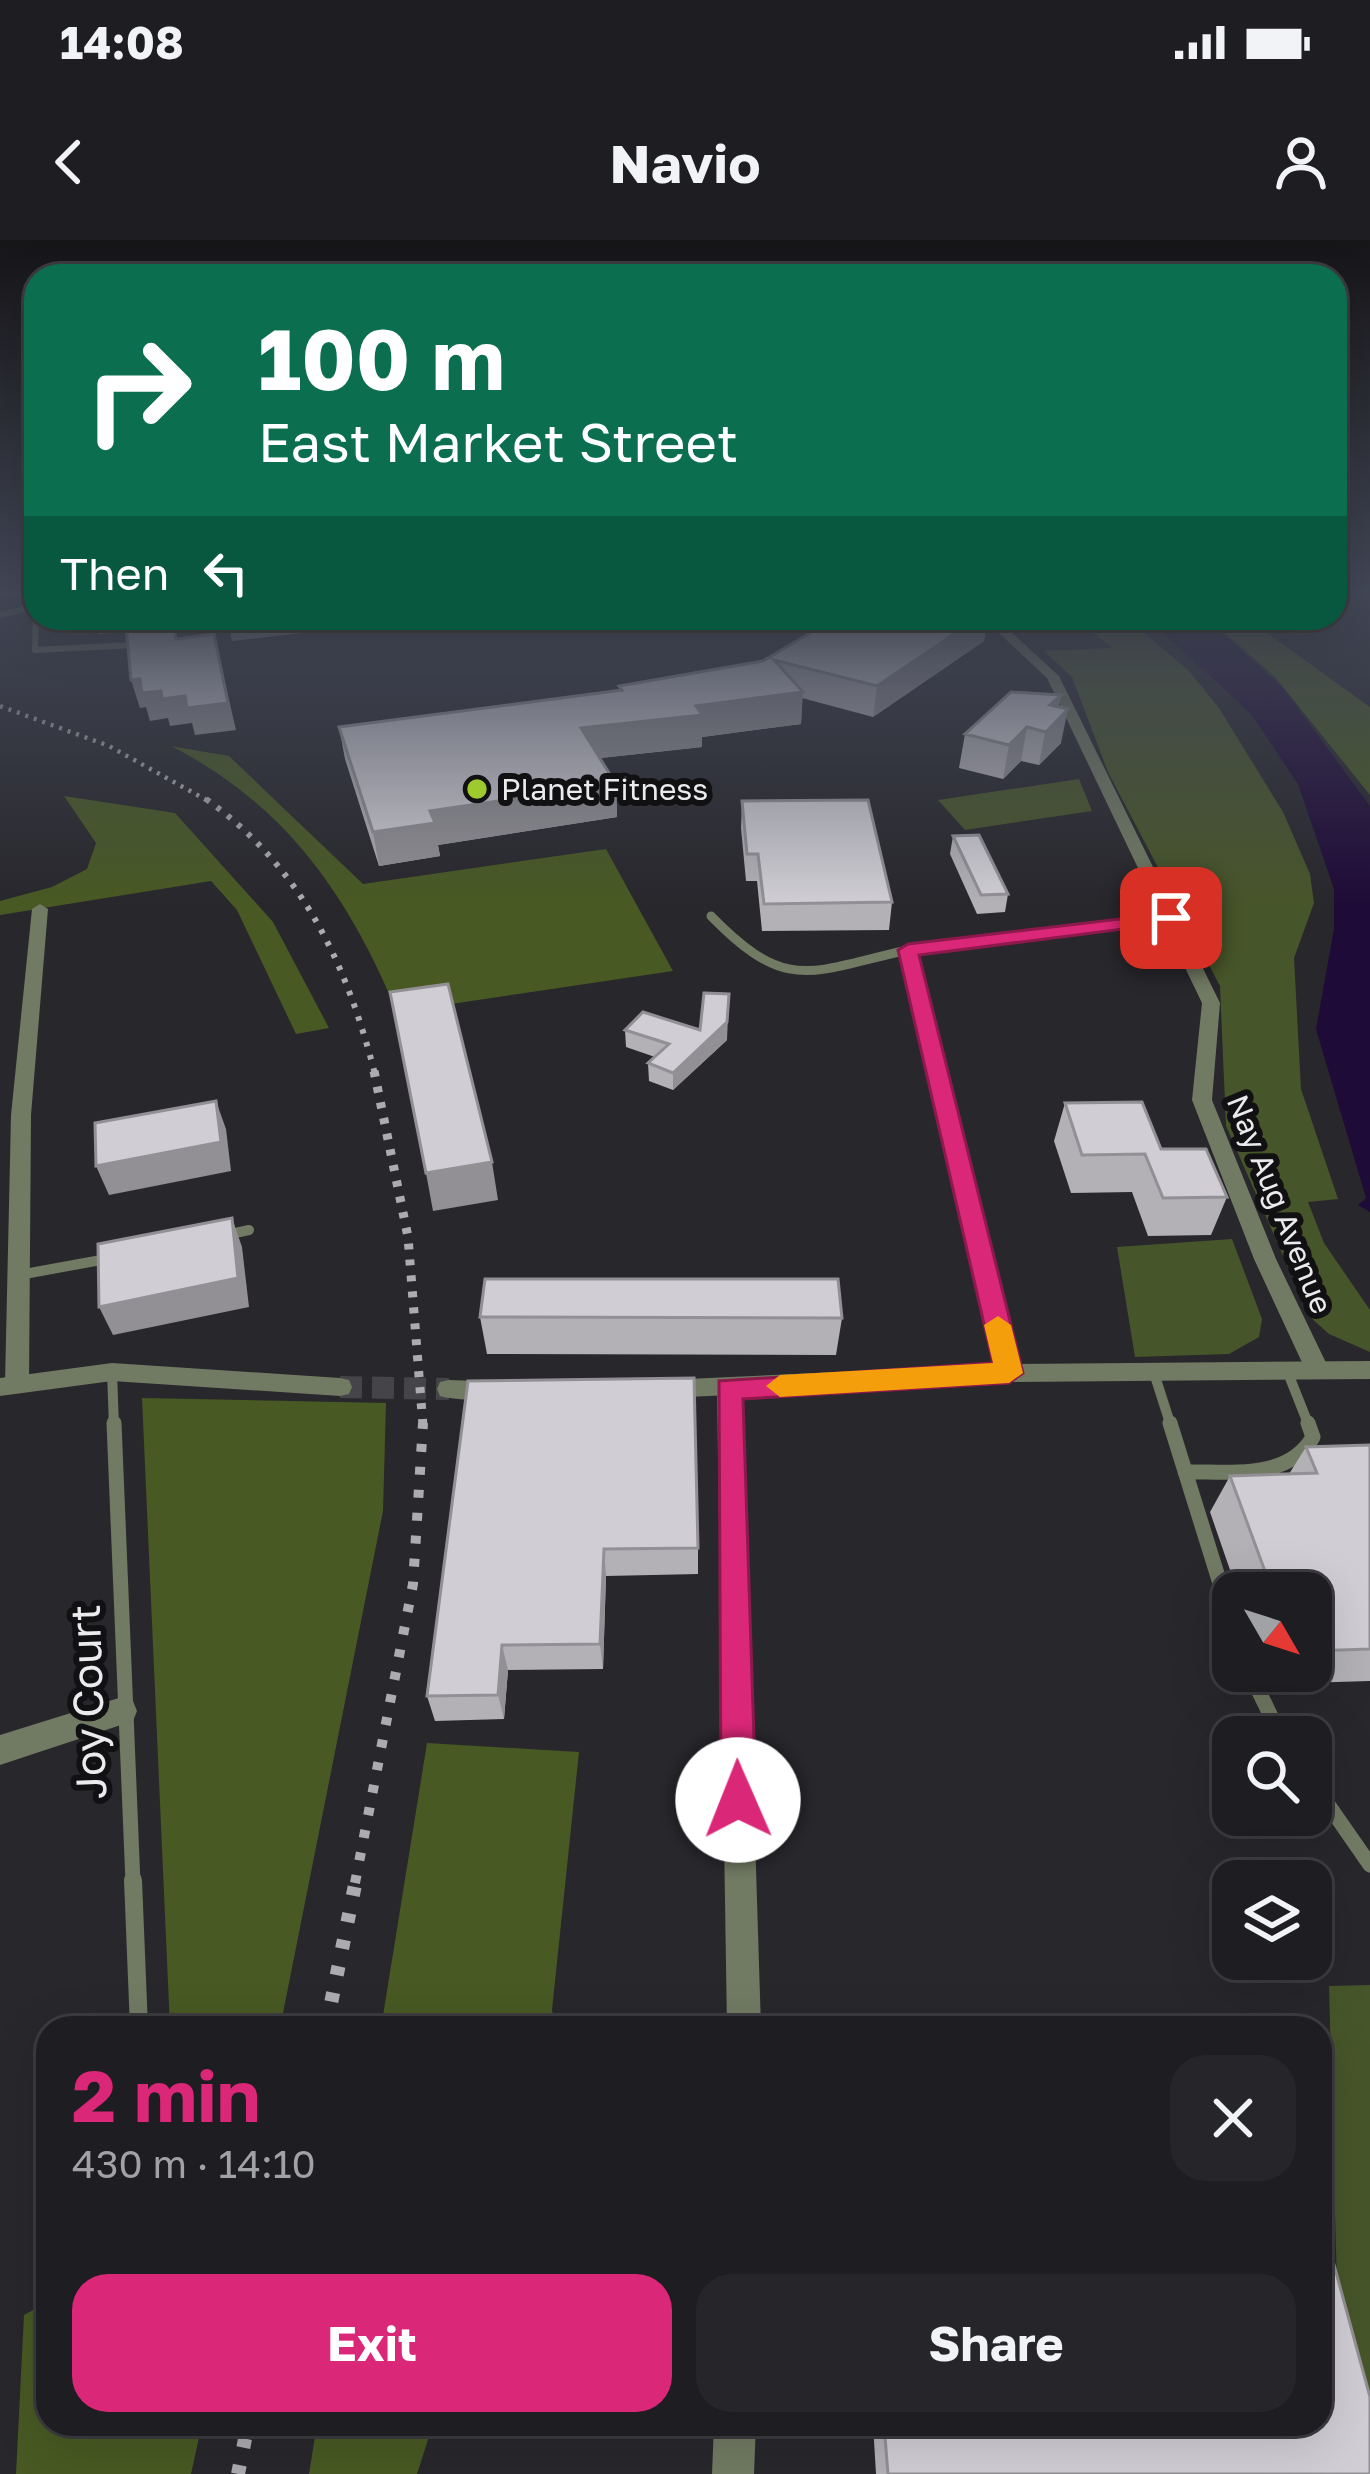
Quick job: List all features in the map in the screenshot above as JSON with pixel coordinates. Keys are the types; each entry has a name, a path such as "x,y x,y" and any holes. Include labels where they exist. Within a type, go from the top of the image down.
{"street":[{"name":"Nay Aug Avenue","path":"1062,695 1211,1003 1202,1100 1264,1259 1318,1371"},
{"path":"40,909 10,1117 19,1275 8,1385 112,1372 340,1387"},
{"path":"1009,1373 908,950 1171,918"},
{"path":"635,1389 729,1389 1009,1373 1370,1370"},
{"path":"449,1389 519,1389"},
{"path":"729,1389 743,2016"},
{"path":"0,1750 122,1711"},
{"path":"734,2474 735,2436"}],"lane":[{"path":"711,916 754,962 785,972 808,973 908,950"},
{"path":"206,1239 249,1230"},
{"path":"19,1275 122,1256"},
{"name":"Joy Court","path":"112,1372 122,1711 138,2016"},
{"path":"1185,1472 1284,1466 1310,1446 1313,1437 1288,1372"},
{"path":"1154,1373 1216,1572"},
{"path":"1332,1810 1370,1865"}],"green space":[{"path":"1079,695 1209,695 1283,812 1310,874 1314,903 1294,958 1301,1089 1338,1199 1308,1202 1324,1243 1370,1310 1370,1352 1329,1334 1310,1317 1226,1126 1220,986 1108,772"},
{"path":"1290,695 1354,695 1370,707 1370,795"},
{"path":"171,746 229,756 363,884 606,849 673,971 397,1012 357,929 309,857 248,796"},
{"path":"1079,779 1092,811 965,830 938,800"},
{"path":"64,796 175,813 273,922 329,1028 296,1034 237,910 211,881 0,915 0,901 52,887 87,869 96,843"},
{"path":"1232,1239 1262,1319 1259,1337 1229,1354 1135,1357 1117,1247"},
{"path":"142,1398 386,1403 383,1511 282,2016 169,2016"},
{"path":"427,1743 579,1752 553,2016 383,2016"},
{"path":"1370,1985 1370,2474 1342,2474 1329,1986"},
{"path":"36,2308 36,2436 199,2436 191,2474 16,2474 24,2315"},
{"path":"315,2436 429,2436 417,2474 309,2474"}],"shaded area":[{"path":"1231,695 1288,695 1370,806 1370,1212 1358,1205 1366,1198 1316,1029 1334,929 1334,889 1298,784 1251,714"}],"building":[{"path":"162,695 226,695 228,703 187,708 185,696 162,699"},
{"path":"582,695 778,695 696,706 702,715 581,728 616,784 430,811 435,823 373,832 339,727"},
{"path":"1007,695 1061,695 1050,705 1068,709 1046,732 1027,727 1009,745 965,734"},
{"path":"868,800 892,902 764,904 758,854 747,854 742,801"},
{"path":"979,835 1008,894 981,895 953,836"},
{"path":"448,984 492,1162 426,1173 390,992"},
{"path":"704,993 729,994 727,1022 673,1073 648,1063 669,1044 625,1030 643,1012 700,1030"},
{"path":"216,1101 221,1142 96,1166 95,1123"},
{"path":"1142,1102 1161,1149 1206,1149 1227,1197 1163,1198 1145,1154 1082,1155 1065,1103"},
{"path":"232,1218 238,1278 99,1307 98,1244"},
{"path":"485,1279 838,1279 842,1318 480,1317"},
{"path":"694,1378 698,1548 604,1549 600,1644 502,1645 498,1695 427,1696 468,1381"},
{"path":"1370,1445 1370,1649 1332,1650 1332,1572 1265,1572 1230,1476 1317,1473 1306,1447"},
{"path":"1333,2261 1370,2397 1370,2474 888,2474 885,2436 1332,2436"}],"tunnel":[{"path":"340,1387 449,1389"}],"railway":[{"path":"0,706 109,746 209,802"},
{"path":"206,799 209,802"},
{"path":"209,802 269,855 316,920 350,993 375,1074"},
{"path":"374,1071 408,1237 423,1425"},
{"path":"355,1883 413,1584 423,1425"},
{"path":"328,2016 356,1880"},
{"path":"238,2474 246,2436"}],"slow traffic":[{"path":"780,1386 1009,1373 998,1325"}],"place":[{"name":"Planet Fitness","path":"477,789"}],"route":[{"path":"738,1800 729,1389 1009,1373 908,950 1171,918"}]}
